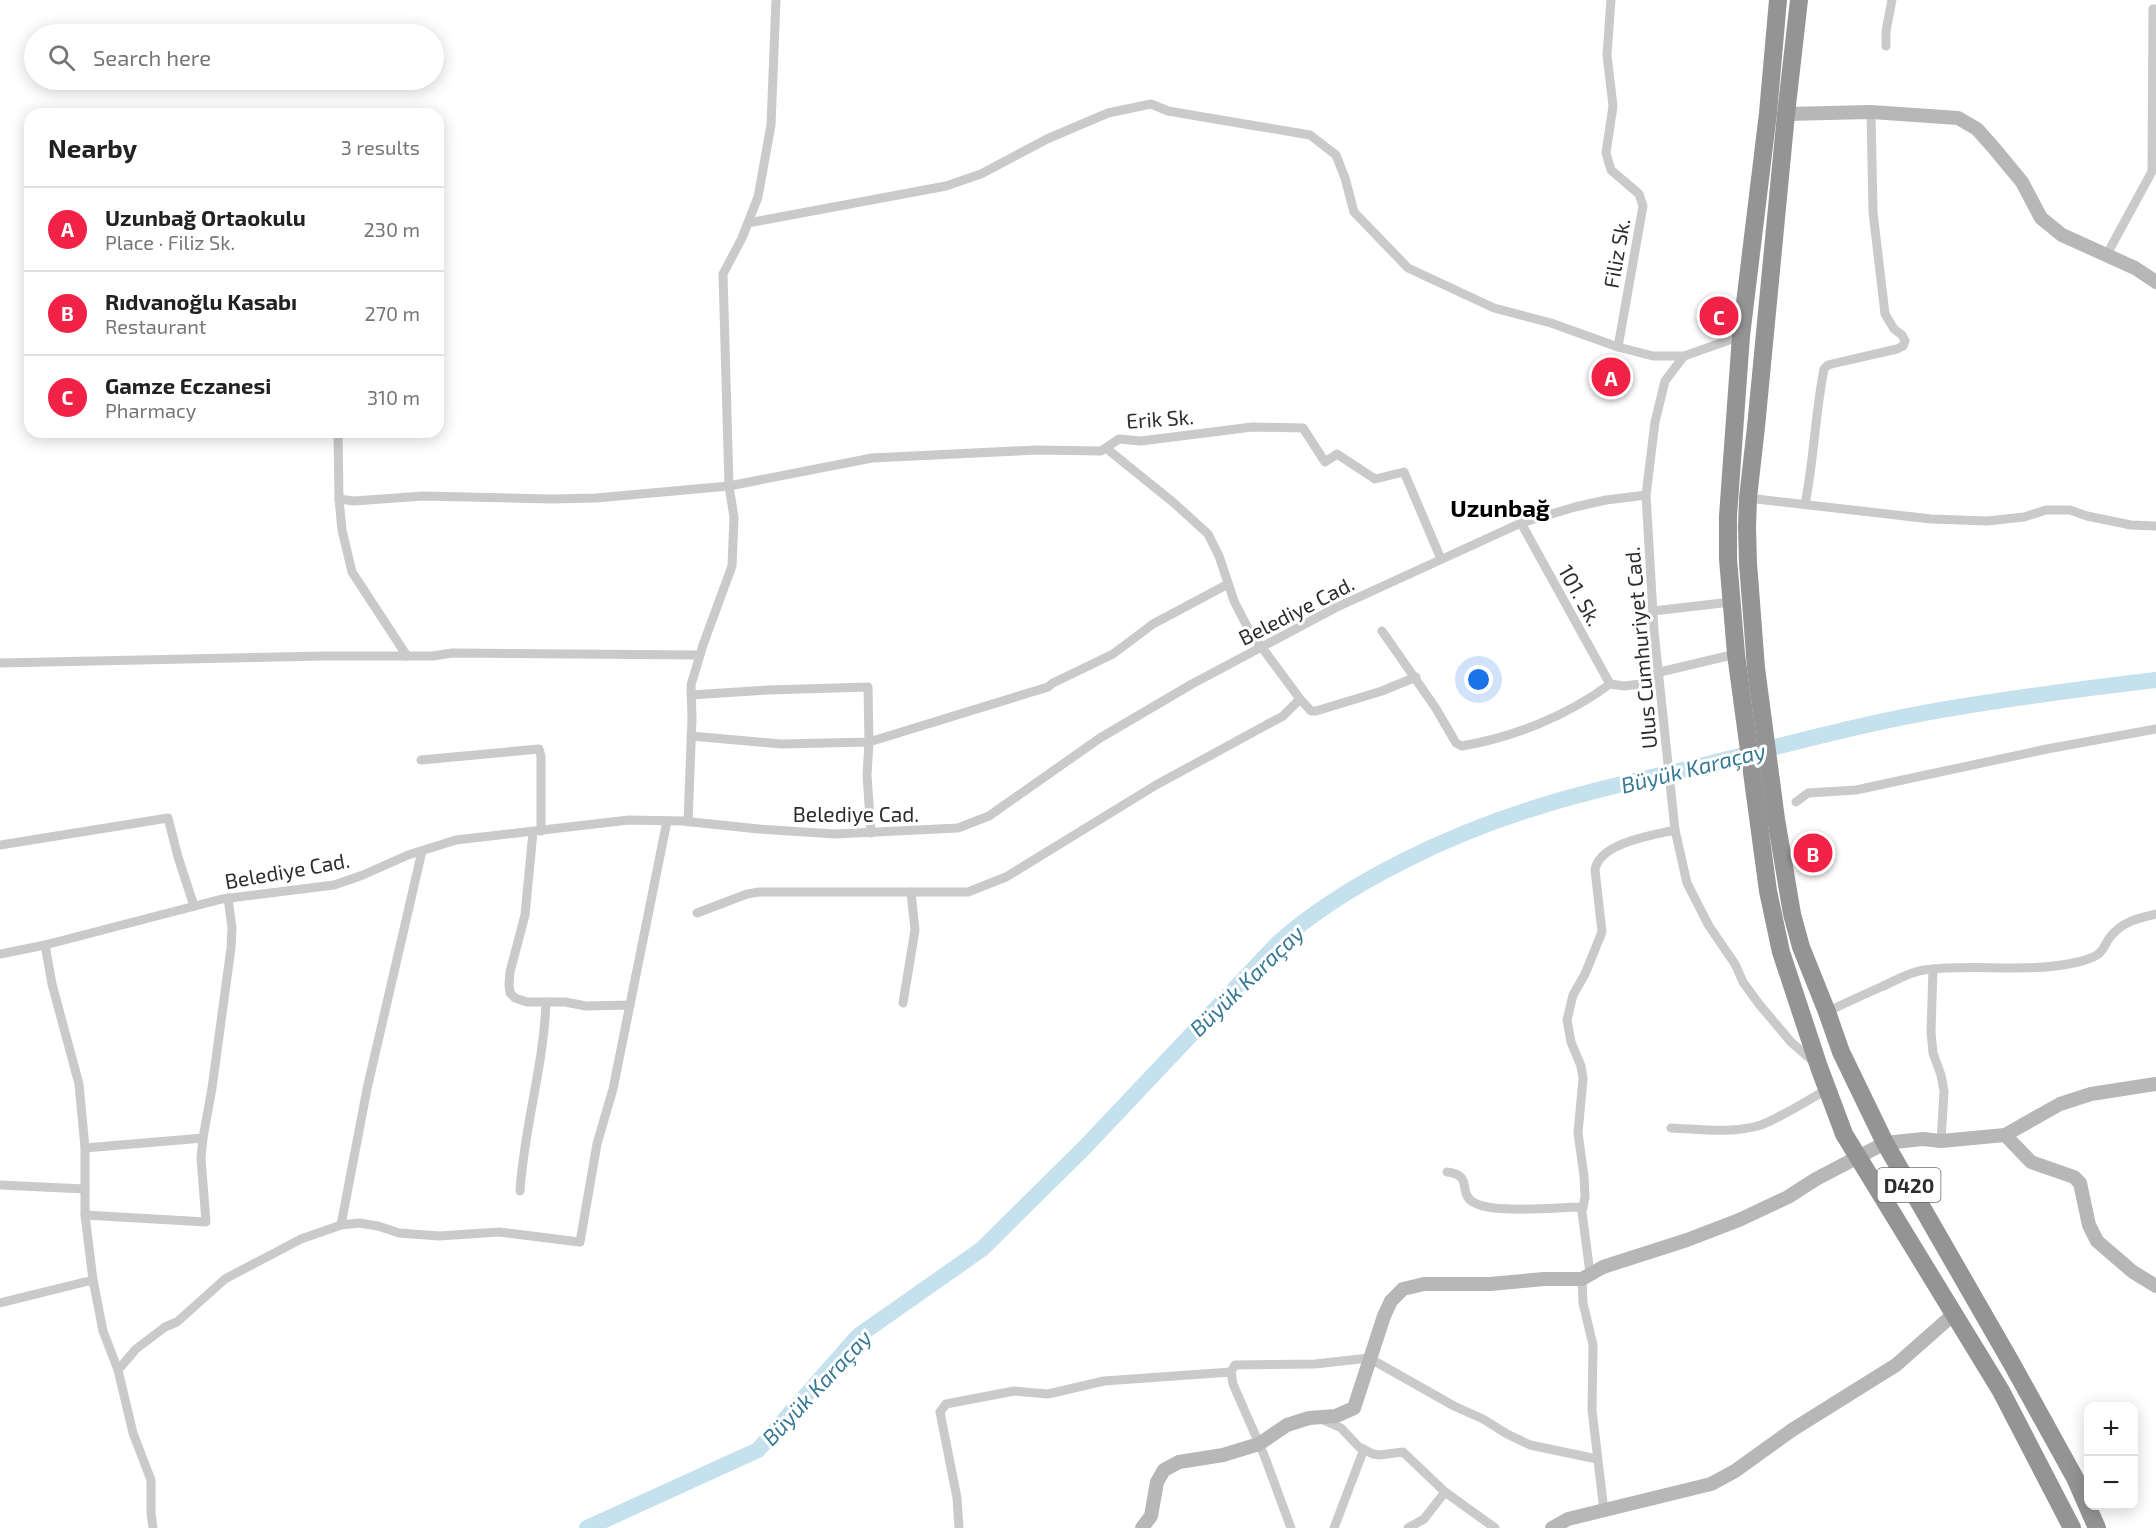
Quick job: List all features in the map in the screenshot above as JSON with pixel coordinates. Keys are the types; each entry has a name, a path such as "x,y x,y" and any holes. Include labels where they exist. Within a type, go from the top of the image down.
{"highway":[{"name":"D420","path":"1778,0 1741,336 1728,516 1731,602 1736,654 1768,891 1781,952 1844,1134 2001,1390 2072,1528"},
{"path":"1748,498 1799,0"},
{"name":"D420","path":"1748,498 1748,563 1756,668 1776,819 1792,914 1801,947 1841,1052 1885,1143 2018,1374 2074,1478 2097,1528"}],"street":[{"path":"688,822 691,685 732,566 734,517 729,486 723,274 742,238 758,196 771,124 776,0"},
{"name":"Filiz Sk.","path":"1611,0 1607,55 1613,106 1606,153 1611,170 1639,194 1643,206 1618,347"},
{"path":"1886,46 1886,31 1892,0"},
{"path":"2106,255 2154,167 2153,9 2156,9"},
{"path":"748,223 946,186 981,174 1047,139 1108,114 1151,104 1168,111 1310,135 1336,155 1354,212 1408,268 1494,308 1551,322 1618,347 1653,356 1684,356 1741,336"},
{"path":"1805,504 1810,478 1815,418 1824,369 1828,365 1896,349 1903,346 1905,341 1885,314 1873,204 1871,112"},
{"path":"1786,114 1871,112 1958,118 1977,129 2022,182 2041,218 2062,236 2135,268 2156,282"},
{"name":"Ulus Cumhuriyet Cad.","path":"1684,356 1665,381 1654,422 1647,495 1653,611 1675,830 1691,894 1735,964 1743,982 1758,1004 1787,1037 1819,1067"},
{"name":"Erik Sk.","path":"339,498 354,501 423,496 596,498 729,486 872,458 1036,450 1101,451 1119,439 1141,441 1252,427 1303,428 1325,462 1337,454 1375,479 1404,472 1441,559"},
{"path":"338,438 342,530 352,572 407,656"},
{"path":"1106,448 1208,534 1219,556 1239,611 1261,647 1311,711 1382,691 1416,677"},
{"name":"Belediye Cad.","path":"0,954 45,945 228,898 334,885 456,840 629,820 688,822 824,833 958,828 989,816 1100,738 1192,684 1335,608 1521,523 1606,500 1647,495"},
{"path":"1748,498 1931,519 1987,521 2024,518 2046,510 2070,510 2130,525 2156,526"},
{"name":"101. Sk.","path":"1521,523 1610,684"},
{"path":"691,736 781,744 869,742 1048,687 1113,654 1153,624 1228,584"},
{"path":"1653,611 1731,602"},
{"path":"1382,632 1416,677 1447,724 1456,743 1462,746 1491,740 1544,722 1586,702 1610,684 1624,686 1640,684 1660,672 1736,654"},
{"path":"0,663 314,656 433,656 452,653 700,655"},
{"path":"691,695 868,687 867,775 871,833"},
{"path":"697,913 753,893 968,892 1006,877 1156,785 1283,716 1300,699"},
{"path":"1796,802 1808,793 1856,790 2047,749 2156,729"},
{"path":"422,760 539,749 541,756 537,832 525,915 509,985 510,993 515,999 527,1002 565,1002 586,1006 630,1005"},
{"path":"0,845 168,818 194,906"},
{"path":"118,1370 136,1349 185,1315 225,1279 301,1239 341,1225 359,1223 409,1234 439,1236 499,1232 580,1242 597,1144 613,1089 667,821"},
{"path":"1604,1510 1596,1459 1591,1390 1593,1345 1583,1303 1586,1276 1582,1207 1585,1197 1578,1126 1583,1079 1581,1066 1571,1042 1567,1020 1573,994 1585,974 1602,932 1594,870 1596,864 1601,857 1614,848 1635,839 1675,830"},
{"path":"341,1225 366,1089 422,851"},
{"path":"903,1003 915,930 911,892"},
{"path":"85,1215 206,1222 201,1158 202,1138 212,1088 231,948 232,928 228,898"},
{"path":"1827,1012 1914,972 1933,969 2045,967 2083,961 2098,956 2112,934 2126,924 2156,914"},
{"path":"45,945 52,984 79,1084 85,1148 85,1215 93,1280 103,1330 118,1370 133,1434 151,1480 153,1528"},
{"path":"1933,969 1930,1032 1933,1053 1944,1091 1941,1141"},
{"path":"520,1191 528,1122 545,1030 546,1002"},
{"path":"1142,1528 1151,1516 1157,1482 1164,1470 1179,1462 1223,1455 1259,1444 1287,1425 1309,1418 1336,1416 1354,1408 1369,1358 1391,1301 1403,1288 1425,1284 1490,1284 1586,1276 1603,1267 1687,1240 1739,1220 1788,1197 1857,1156 1885,1143 2006,1136 2061,1104 2091,1095 2156,1084"},
{"path":"1671,1128 1734,1129 1760,1125 1828,1089"},
{"path":"2006,1136 2031,1162 2074,1177 2080,1183 2089,1225 2097,1241 2133,1272 2156,1286"},
{"path":"85,1148 202,1138"},
{"path":"1447,1172 1460,1176 1465,1182 1465,1192 1469,1199 1487,1207 1582,1207"},
{"path":"0,1185 85,1189"},
{"path":"0,1303 93,1280"},
{"path":"1552,1528 1568,1519 1637,1500 1711,1484 1735,1471 1799,1426 1896,1365 1955,1313"},
{"path":"1291,1528 1237,1394 1231,1372 1233,1367 1243,1364 1276,1366 1315,1364 1369,1358 1454,1406 1530,1445 1596,1459"},
{"path":"959,1528 957,1498 940,1412 946,1404 1014,1392 1048,1394 1104,1381 1231,1372"},
{"path":"1319,1417 1346,1432 1364,1449 1379,1455 1403,1452 1445,1492 1495,1528"},
{"path":"1334,1528 1364,1449"},
{"path":"1408,1528 1424,1519 1445,1492"}],"waterway":[{"name":"Büyük Karaçay","path":"587,1528 758,1450 858,1336 982,1249 1085,1147 1278,943 1305,921 1368,880 1472,830 1541,806 1605,788 1892,719 2029,696 2156,680"}],"place":[{"name":"Gamze Eczanesi","path":"1719,316"},
{"name":"Uzunbağ Ortaokulu","path":"1611,377"},
{"name":"Rıdvanoğlu Kasabı","path":"1813,853"}],"district":[{"name":"Uzunbağ","path":"1500,507"}]}
